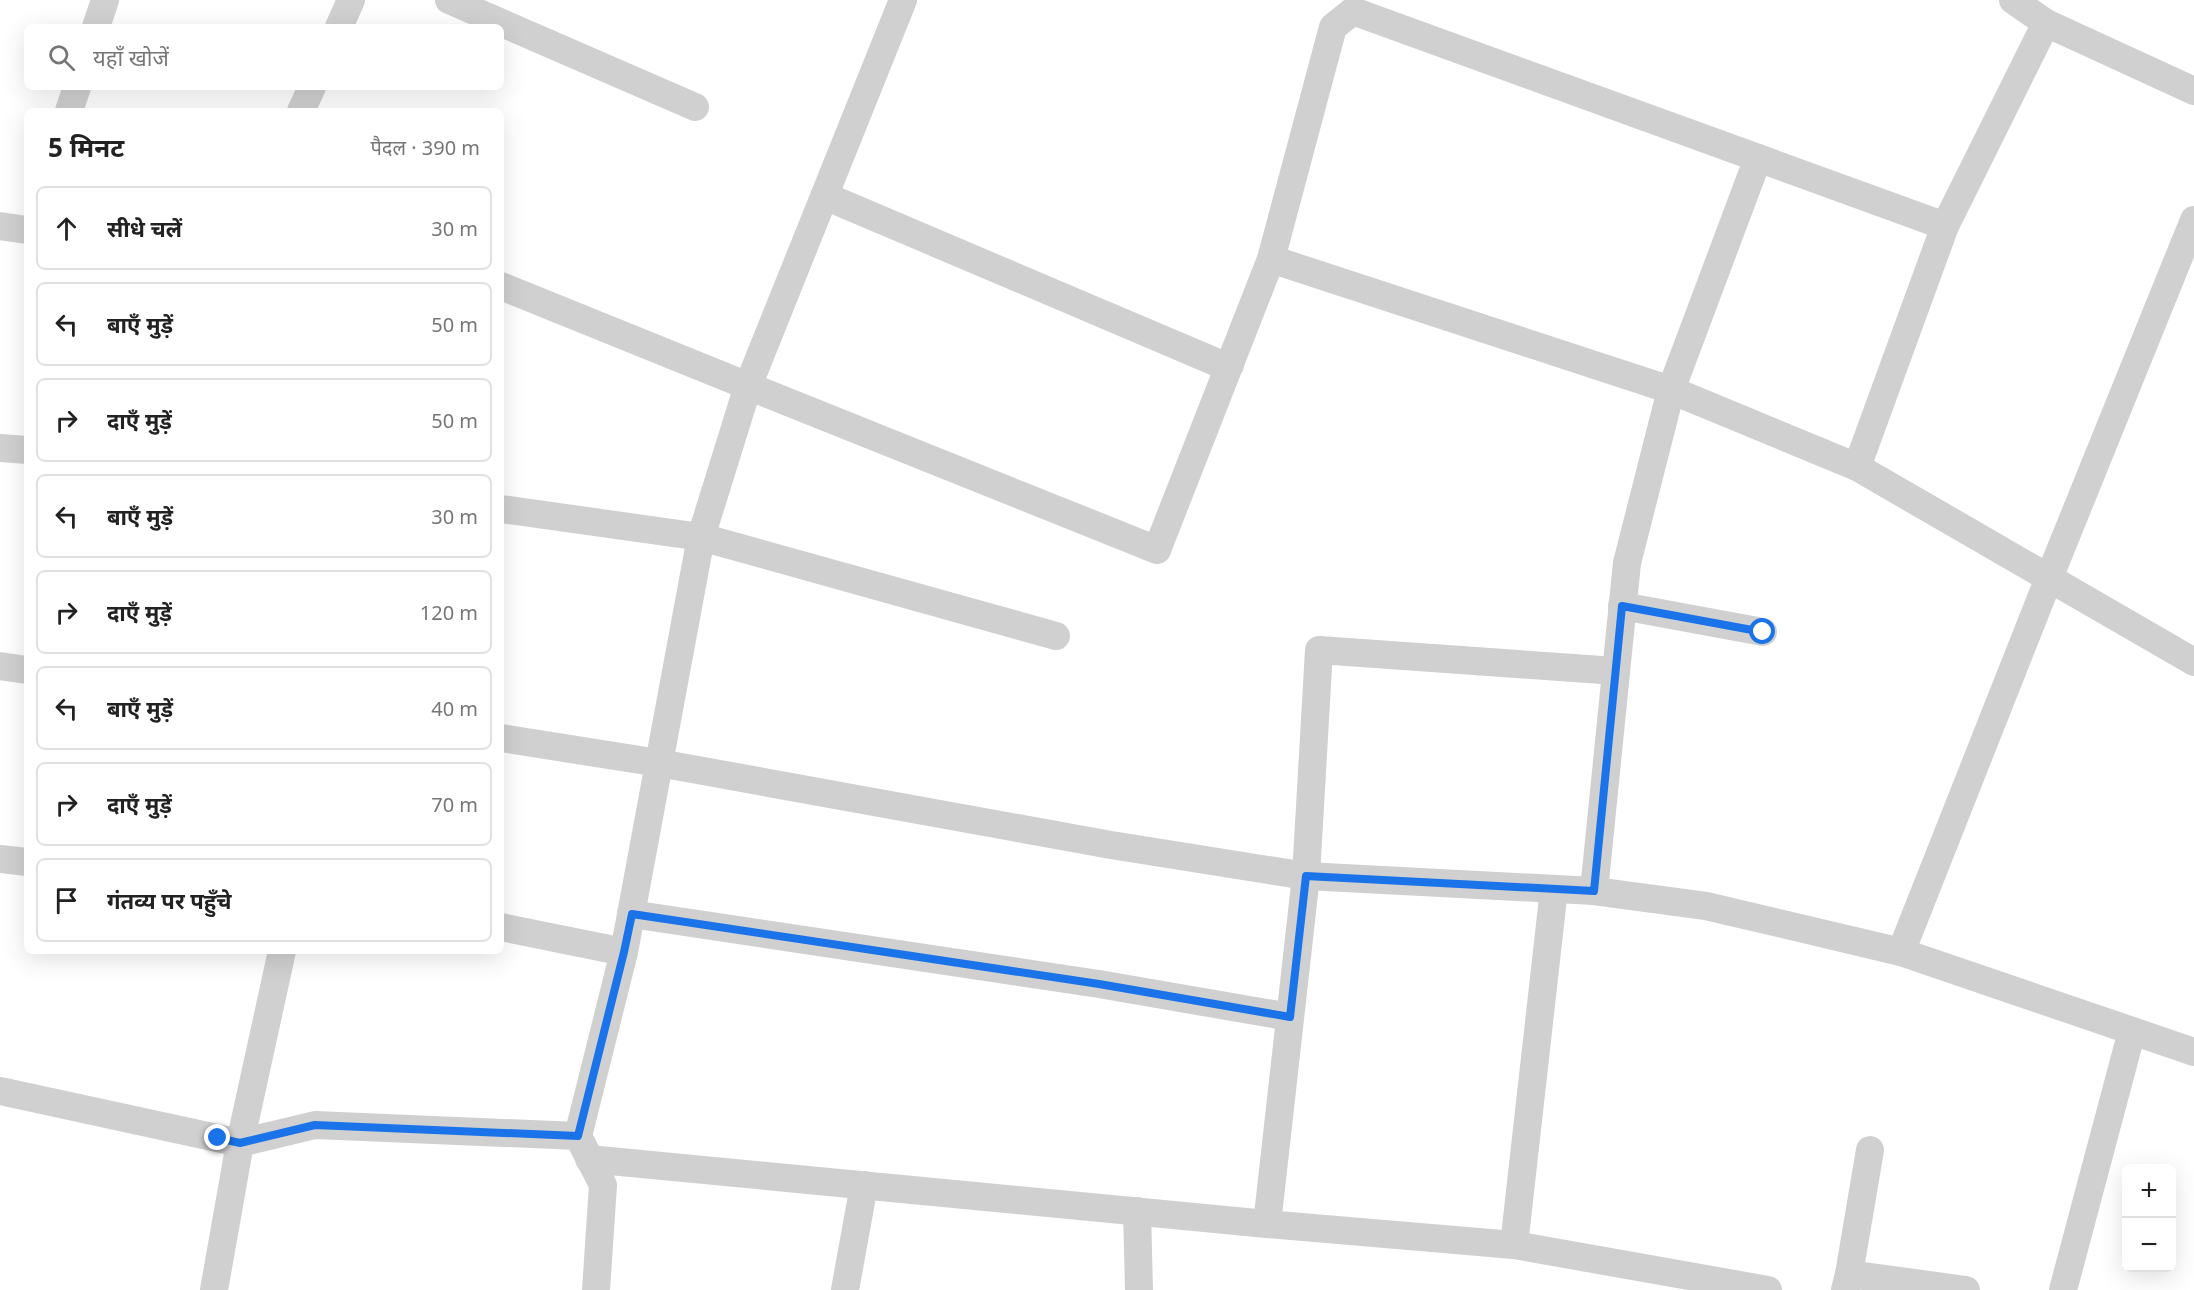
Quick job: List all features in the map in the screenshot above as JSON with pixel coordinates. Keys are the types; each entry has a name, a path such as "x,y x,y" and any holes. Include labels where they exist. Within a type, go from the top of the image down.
{"street":[{"path":"97,24 105,0"},
{"path":"340,24 351,0"},
{"path":"449,0 695,107"},
{"path":"596,1290 603,1185 584,1147 632,914 701,537 748,386 903,0"},
{"path":"504,287 1157,550 1270,259 1340,0"},
{"path":"2015,0 2046,23 2194,91"},
{"path":"1333,27 1353,11 1945,226"},
{"path":"1857,466 1945,226 2046,23"},
{"path":"70,108 76,90"},
{"path":"302,108 311,90"},
{"path":"1594,891 1627,563 1671,390 1758,158"},
{"path":"825,196 1207,358 1230,365"},
{"path":"1901,952 2194,220"},
{"path":"0,226 24,230"},
{"path":"1270,259 1671,390 1857,466 2194,662"},
{"path":"0,447 24,450"},
{"path":"504,509 701,537 1056,636"},
{"path":"1622,606 1763,632"},
{"path":"1267,1224 1306,876 1319,650 1616,671"},
{"path":"0,666 24,670"},
{"path":"504,738 659,763 1111,845 1306,876 1594,891 1706,906 1901,952 2194,1052"},
{"path":"0,859 24,862"},
{"path":"1514,1245 1554,889"},
{"path":"632,914 1099,984 1290,1017"},
{"path":"504,928 624,952"},
{"path":"214,1290 240,1143 281,954"},
{"path":"2063,1290 2132,1031"},
{"path":"0,1091 240,1143 315,1125 584,1147 864,1185 1514,1245 1768,1290"},
{"path":"1870,1150 1847,1282 1966,1290"},
{"path":"845,1290 864,1185"},
{"path":"1137,1211 1139,1290"}],"route":[{"path":"218,1138 240,1143 315,1125 578,1136 632,914 1099,984 1290,1017 1306,876 1594,891 1622,606 1763,632"}]}
